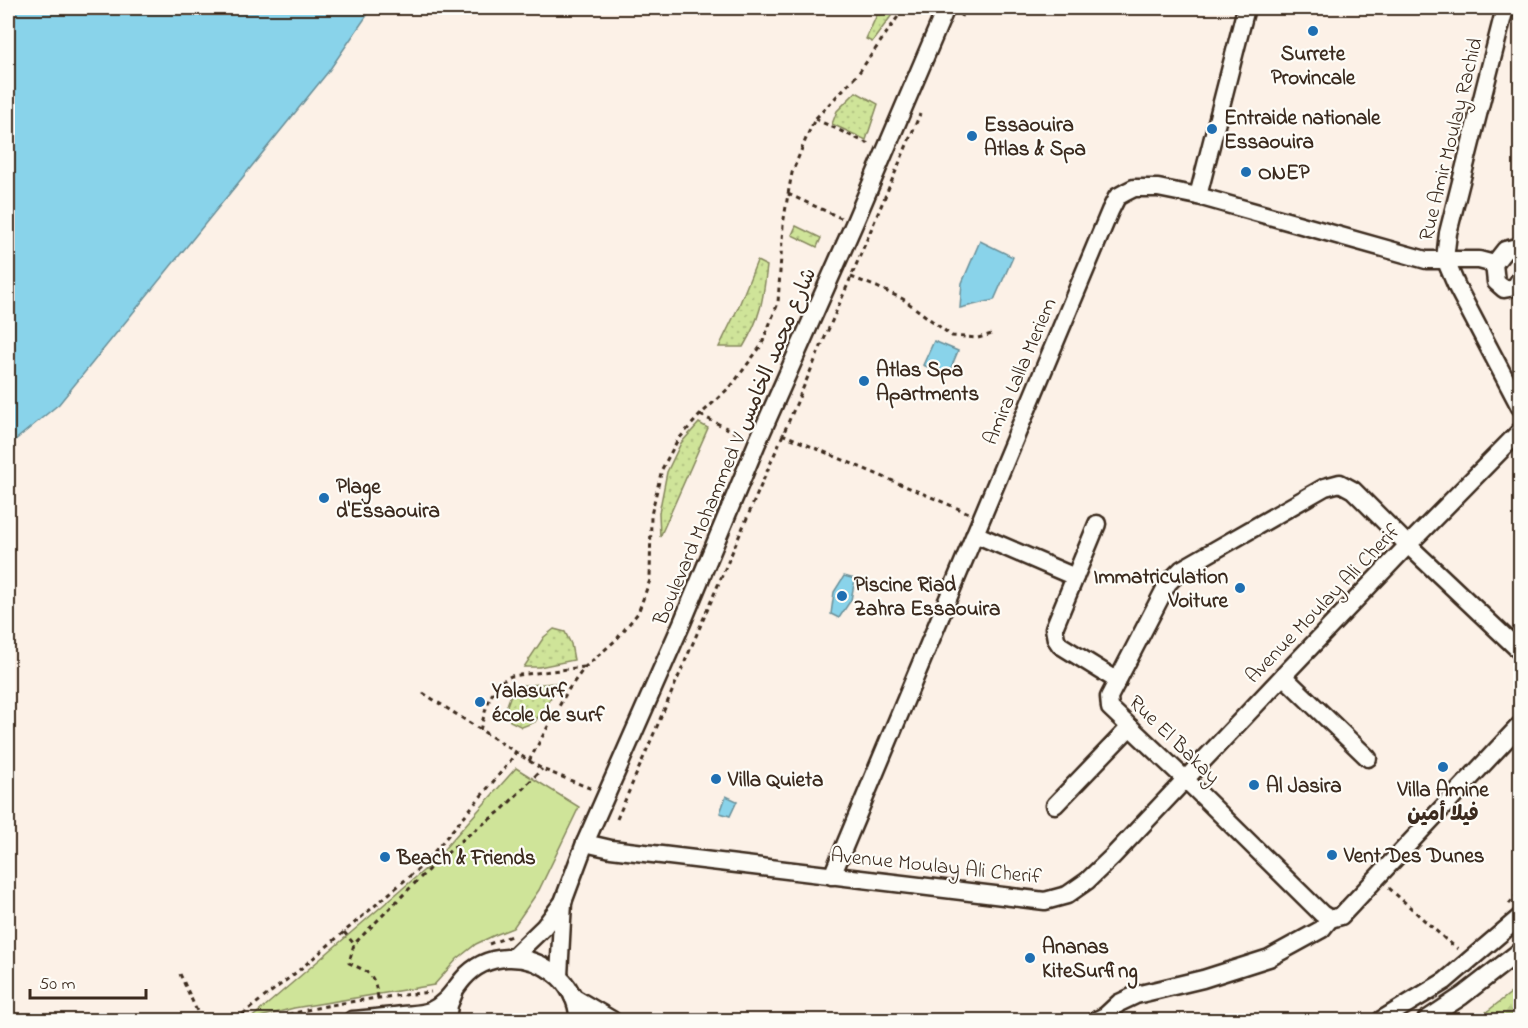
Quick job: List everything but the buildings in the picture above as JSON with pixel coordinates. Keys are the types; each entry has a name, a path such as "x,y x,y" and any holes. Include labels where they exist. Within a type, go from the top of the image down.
{"street":[{"name":"Boulevard Mohammed V شارع محمد الخامس","path":"563,902 585,843 946,8"},
{"path":"1198,196 1246,8"},
{"name":"Rue Amir Moulay Rachid","path":"1505,8 1448,233 1445,259 1457,287 1521,407"},
{"name":"Amira Lalla Meriem","path":"832,876 1117,197 1134,188 1158,188 1198,196 1426,260 1479,260 1494,264"},
{"path":"1521,251 1517,247 1505,250 1494,264 1496,282 1504,289 1515,287 1521,279"},
{"name":"Avenue Moulay Ali Cherif","path":"585,843 610,849 1045,902 1067,895 1087,881 1112,857 1408,545 1521,431"},
{"name":"Rue El Bakay","path":"1330,919 1322,915 1110,708 1109,697 1168,583 1182,569 1325,487 1340,483 1353,490 1521,651"},
{"path":"1097,524 1054,628 1060,645 1118,681"},
{"path":"979,526 1075,577"},
{"path":"1283,676 1368,758"},
{"path":"1097,1020 1119,1003 1136,995 1203,979 1269,958 1322,929 1330,919 1341,916 1521,725"},
{"path":"1055,806 1130,727"},
{"path":"513,957 544,927 563,902"},
{"path":"559,976 563,902"},
{"path":"1381,1020 1445,981 1521,917"},
{"path":"1426,1020 1521,951"},
{"path":"447,1020 449,1005 464,978 474,969 486,963 499,958 513,957 529,959 559,976 573,997 579,1015 578,1020"},
{"path":"352,1020 428,1012 440,1006 456,990"},
{"path":"573,997 612,1020"}],"path":[{"path":"529,761 568,690 585,667 616,640 638,613 650,580 651,515 662,469 677,441 700,415 732,385 761,346 778,303 783,225 792,173 815,119 858,74 904,8"},
{"path":"961,18 965,8"},
{"path":"617,819 852,278 920,113"},
{"path":"815,119 873,146 881,159 898,166"},
{"path":"788,194 870,232"},
{"path":"852,278 903,299 952,336 978,338 992,334"},
{"path":"700,415 757,443"},
{"path":"765,427 979,526"},
{"path":"480,730 487,705 497,684 511,676 585,667"},
{"path":"423,693 542,769 623,804"},
{"path":"235,1020 298,971 424,864 516,752"},
{"path":"382,1017 375,980 364,970 349,963 354,944 429,869 502,810 542,769"},
{"path":"1376,877 1460,950"},
{"path":"344,932 354,944"},
{"path":"488,945 513,935"},
{"path":"180,974 201,1020"},
{"path":"271,1020 293,1013 433,991"}],"green space":[{"path":"880,8 897,8 872,42 866,39"},
{"path":"856,92 878,104 866,140 832,124 837,111"},
{"path":"796,226 821,238 817,247 792,235"},
{"path":"757,261 767,266 762,299 754,326 743,347 719,347 738,308"},
{"path":"699,423 708,428 660,537 659,513 667,472 681,443"},
{"path":"554,629 565,632 571,644 574,660 539,667 524,667 544,637"},
{"path":"556,683 559,685 535,722 522,727 510,721 505,711 514,686"},
{"path":"516,768 579,807 539,890 513,928 476,944 457,959 434,985 294,1008 249,1020 430,865"},
{"path":"1520,986 1520,1020 1476,1020"}],"water":[{"path":"8,8 372,8 328,72 59,404 8,446"},
{"path":"980,241 1013,257 994,300 960,308 962,283"},
{"path":"934,341 958,351 948,375 923,365"},
{"name":"Piscine Riad Zahra Essaouira","path":"844,576 855,579 851,600 839,618 831,614 834,592"},
{"path":"726,796 737,801 730,816 720,813"}],"place":[{"name":"Surrete Provincale","path":"1313,31"},
{"name":"Entraide nationale Essaouira","path":"1212,129"},
{"name":"Essaouira Atlas & Spa","path":"972,136"},
{"name":"ONEP","path":"1246,172"},
{"name":"Atlas Spa Apartments","path":"864,381"},
{"name":"Plage d'Essaouira","path":"324,498"},
{"name":"Immatriculation Voiture","path":"1240,588"},
{"name":"Piscine Riad Zahra Essaouira","path":"842,596"},
{"name":"Yalasurf école de surf","path":"480,702"},
{"name":"Villa Amine فيلا أمين","path":"1443,767"},
{"name":"Villa Quieta","path":"716,779"},
{"name":"Al Jasira","path":"1254,785"},
{"name":"Vent Des Dunes","path":"1332,855"},
{"name":"Beach & Friends","path":"385,857"},
{"name":"Ananas KiteSurfing","path":"1030,958"}]}
